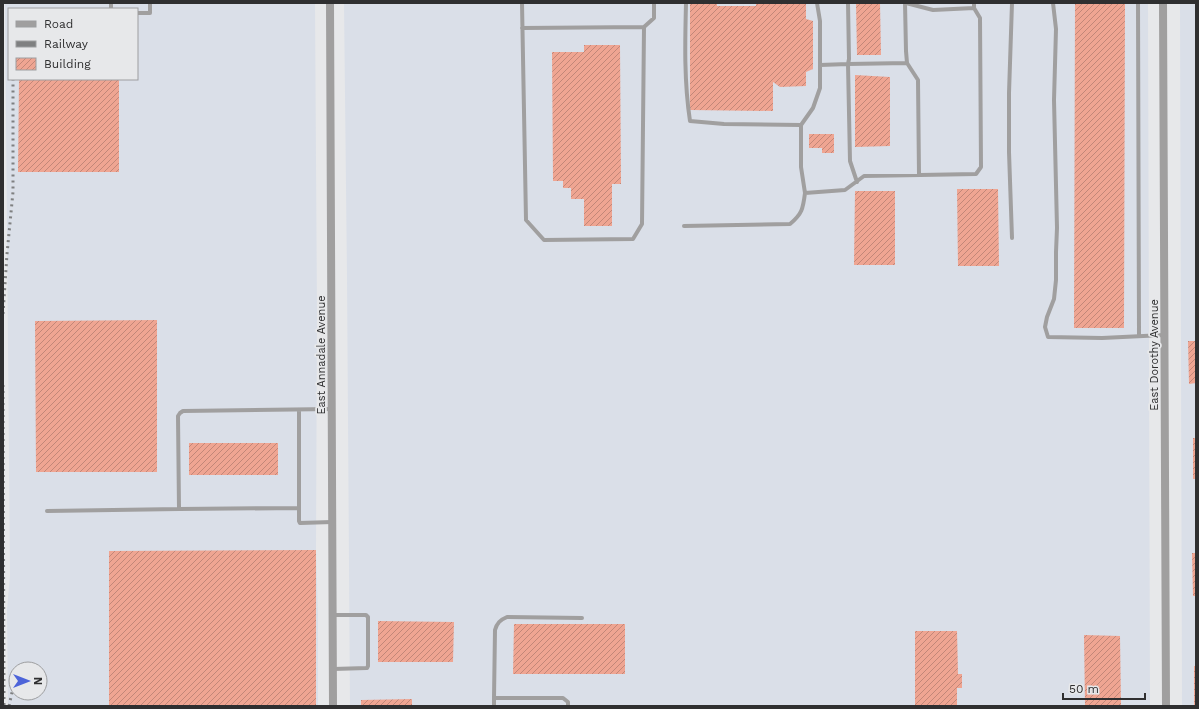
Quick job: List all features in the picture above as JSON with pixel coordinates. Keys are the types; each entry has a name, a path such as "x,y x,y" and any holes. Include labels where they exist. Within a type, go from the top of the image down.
{"street":[{"name":"East Annadale Avenue","path":"330,3 333,706"},
{"name":"East Dorothy Avenue","path":"1163,3 1166,706"}],"lane":[{"path":"138,13 150,13 150,3"},
{"path":"522,3 526,220 544,240 633,239 642,224 644,27"},
{"path":"522,28 644,27 654,18 654,3"},
{"path":"686,3 686,76 690,121 724,124 801,125"},
{"path":"684,226 790,224 798,217 804,208 801,167 801,125 813,108 820,88 820,22 817,3"},
{"path":"848,3 850,161 857,182"},
{"path":"919,175 918,80 907,63 905,3 933,10 974,8"},
{"path":"804,193 845,190 864,176 976,174 981,167 980,18 974,8 974,3"},
{"path":"1012,3 1009,101 1012,238"},
{"path":"1053,3 1056,29 1054,100 1057,228 1054,299 1045,327 1048,337 1095,338 1165,335"},
{"path":"1138,3 1139,336"},
{"path":"820,65 907,63"},
{"path":"179,509 178,416 180,413 332,409"},
{"path":"299,410 299,521 300,523 332,522"},
{"path":"48,511 299,508"},
{"path":"333,615 366,615 368,617 367,668 333,669"},
{"path":"494,706 495,630 497,624 501,620 507,617 582,618"},
{"path":"494,698 563,698 568,702 568,706"}],"shaded area":[{"path":"5,3 315,3 317,315 316,550 318,706 8,706 7,610 10,575"},
{"path":"344,3 1148,3 1150,706 350,706"},
{"path":"1180,3 1196,3 1196,706 1182,706"}],"building":[{"path":"690,3 717,3 717,6 756,6 756,3 806,3 806,19 813,21 813,69 806,72 806,86 780,87 773,82 773,111 690,110"},
{"path":"856,3 880,3 881,55 857,55"},
{"path":"1075,3 1125,3 1124,328 1074,328"},
{"path":"584,45 620,45 621,184 612,184 612,226 584,226 584,199 571,199 571,188 563,188 563,181 553,181 552,52 584,52"},
{"path":"855,75 890,77 890,146 855,147"},
{"path":"19,80 119,80 119,172 18,172"},
{"path":"809,134 834,134 834,153 822,153 822,148 809,148"},
{"path":"957,189 998,189 999,266 958,266"},
{"path":"855,191 895,191 895,265 854,265"},
{"path":"157,320 157,472 36,472 35,321"},
{"path":"1188,341 1196,341 1196,383 1189,384"},
{"path":"1193,438 1196,438 1196,479 1193,479"},
{"path":"189,443 278,443 278,475 189,475"},
{"path":"316,550 316,706 109,706 109,551"},
{"path":"1192,553 1196,553 1196,596 1193,596"},
{"path":"378,621 454,622 453,662 378,662"},
{"path":"514,624 625,624 625,674 513,674"},
{"path":"915,631 957,631 958,674 962,674 962,688 957,688 957,706 915,706"},
{"path":"1084,635 1120,636 1121,706 1085,706"},
{"path":"1194,666 1196,666 1196,706 1194,706"},
{"path":"412,699 412,706 361,706 361,700"}],"railway":[{"path":"3,314 13,192 13,80"},
{"path":"3,385 4,706"},
{"path":"9,706 10,701"}]}
